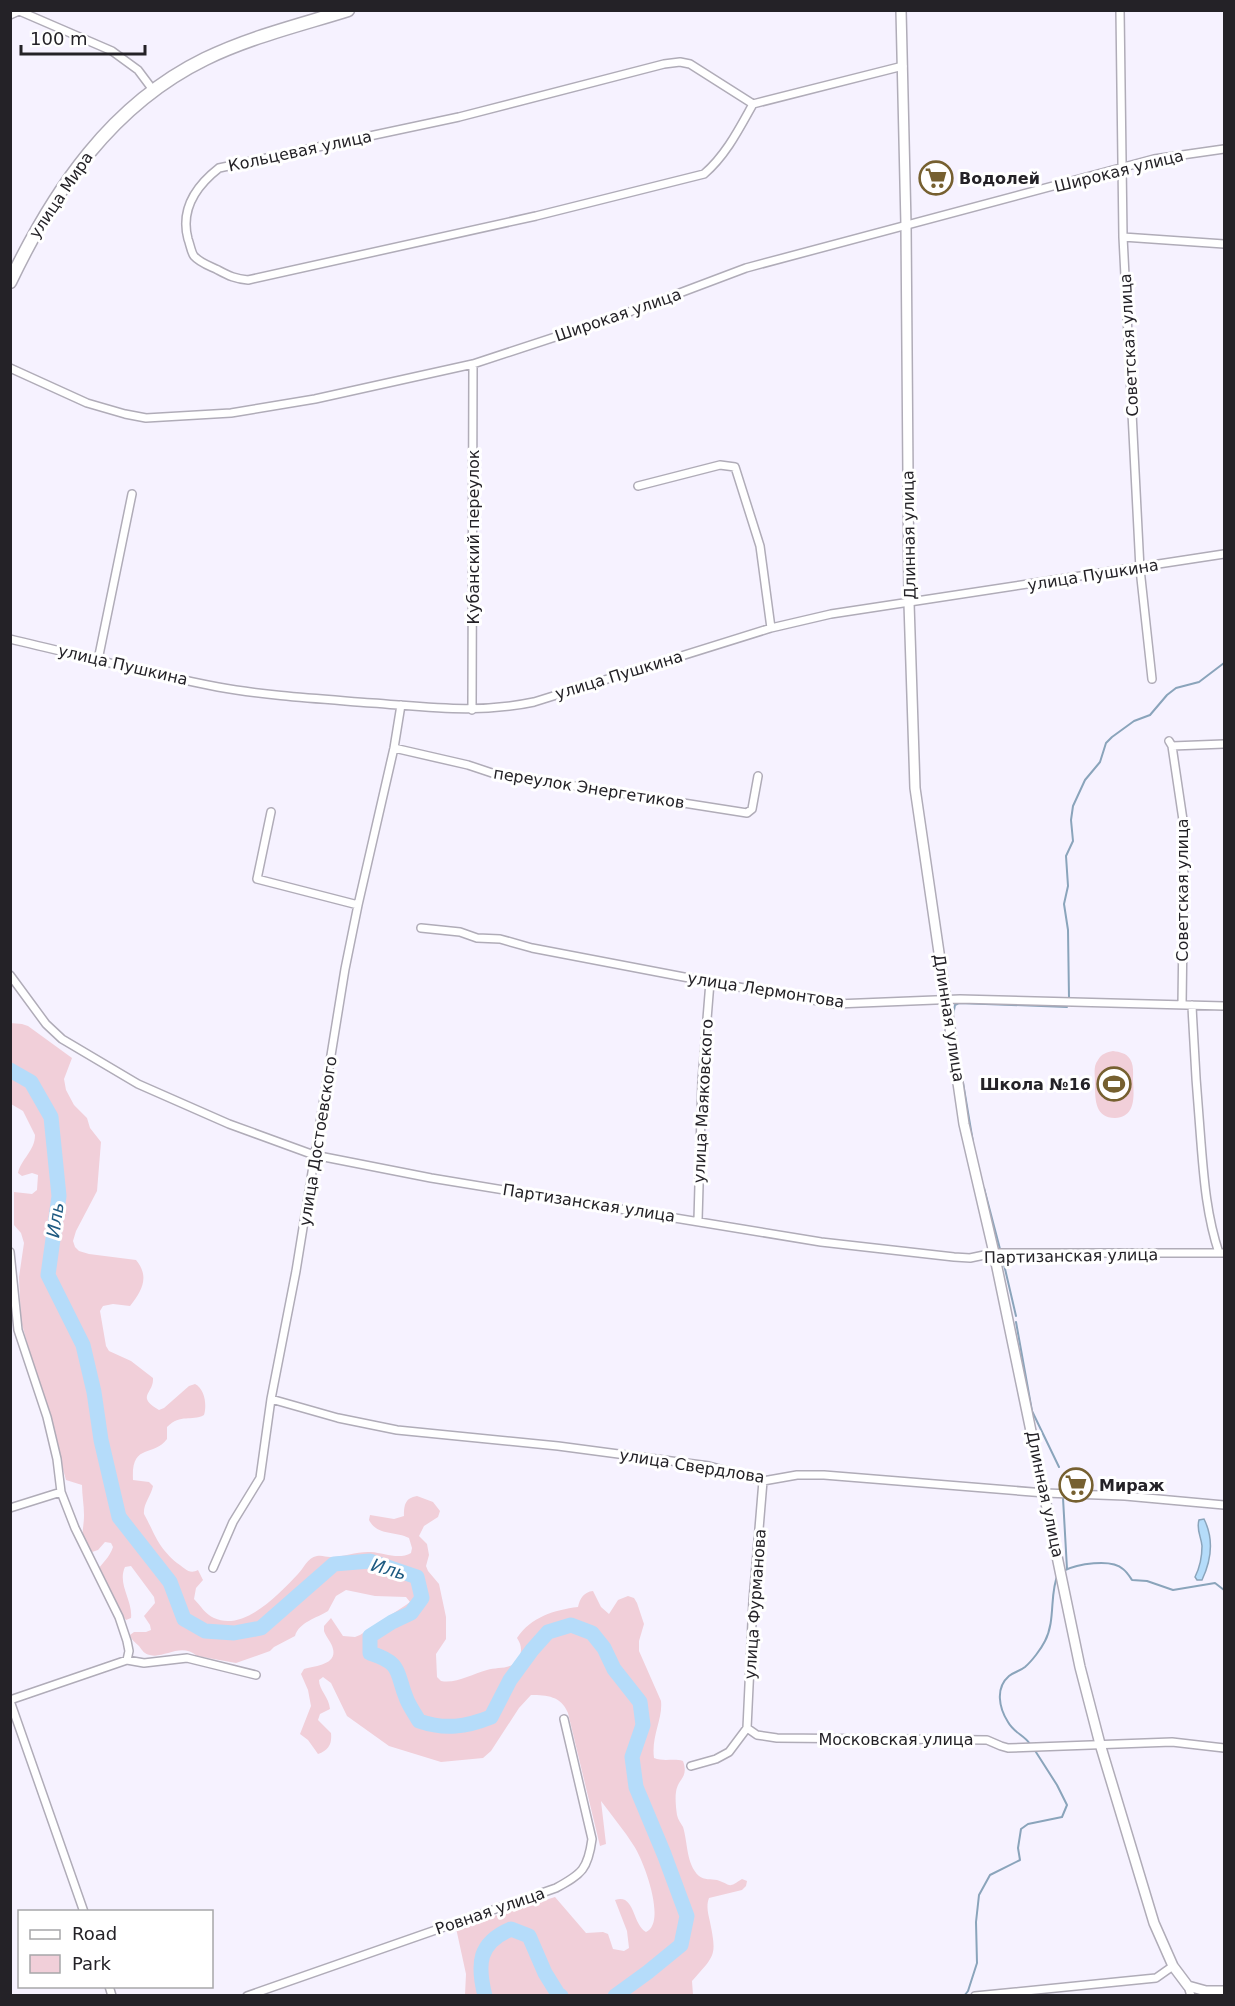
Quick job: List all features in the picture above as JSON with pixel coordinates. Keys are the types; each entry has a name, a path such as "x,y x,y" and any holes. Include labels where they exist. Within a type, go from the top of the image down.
{"highway":[{"name":"улица Мира","path":"10,282 48,209 73,171 109,128 153,90 204,59 259,37 348,10"}],"main road":[{"name":"Длинная улица","path":"901,10 906,225 909,603 915,788 964,1124 994,1253 1080,1667 1100,1744 1155,1923 1173,1966 1190,1991"},
{"path":"1190,1991 1224,1991"}],"street":[{"name":"Советская улица","path":"1120,10 1124,237 1140,568 1152,679"},
{"path":"10,15 20,11 112,51 138,70 153,90"},
{"name":"Кольцевая улица","path":"680,62 690,64 753,104 729,148 704,174 536,216 248,280 235,279 201,262 193,255 187,233 186,216 189,201 204,180 219,168 459,117 664,64 680,62"},
{"path":"753,104 903,66"},
{"name":"Широкая улица","path":"10,368 87,403 146,418 231,413 315,399 473,364 616,317 746,268 1154,159 1224,148"},
{"path":"1124,237 1224,244"},
{"name":"Кубанский переулок","path":"472,710 473,364"},
{"path":"638,486 720,465 735,467 760,546 771,628"},
{"path":"98,660 132,494"},
{"name":"улица Пушкина","path":"10,639 220,687 312,698 402,705 472,710 504,708 534,702 771,628 831,614 1224,554"},
{"name":"улица Достоевского","path":"213,1568 233,1522 260,1478 271,1399 296,1271 358,905 402,705"},
{"name":"Советская улица","path":"1182,1005 1183,820 1171,744 1224,744"},
{"name":"переулок Энергетиков","path":"394,748 468,765 492,773 747,813 752,809 758,776"},
{"path":"271,812 257,879 358,905"},
{"name":"улица Лермонтова","path":"421,928 460,932 477,938 500,939 532,948 836,1004 946,1000 1224,1006"},
{"name":"Партизанская улица","path":"10,975 46,1024 62,1039 138,1084 229,1124 314,1155 431,1178 821,1242 894,1251 970,1258 994,1253 1222,1253"},
{"name":"улица Маяковского","path":"698,1220 702,1081 710,982"},
{"path":"1192,1005 1204,1185 1211,1230 1222,1253"},
{"path":"10,1252 14,1331 47,1417 57,1459 61,1492 75,1528 118,1617 127,1641 129,1651 127,1660"},
{"name":"улица Свердлова","path":"271,1399 338,1418 396,1430 558,1446 709,1466 764,1481 797,1475 824,1475 1224,1505"},
{"name":"улица Фурманова","path":"747,1728 753,1601 764,1481"},
{"path":"10,1508 61,1492"},
{"path":"84,1910 10,1701 127,1660 144,1663 187,1658 256,1675"},
{"name":"Ровная улица","path":"247,1995 555,1888 571,1880 585,1868 590,1857 592,1839 564,1719"},
{"path":"691,1766 716,1759 729,1752 747,1728"},
{"name":"Московская улица","path":"747,1728 757,1735 777,1738 987,1740 1001,1746 1021,1748 1172,1742 1224,1748"},
{"path":"975,1995 1156,1978 1173,1966"}],"green space":[{"path":"10,1023 28,1026 72,1058 64,1079 66,1090 101,1142 97,1191 76,1231 73,1241 75,1247 89,1254 136,1260 143,1272 143,1284 130,1306 113,1304 103,1306 100,1311 106,1346 109,1351 131,1361 153,1378 147,1398 159,1410 189,1386 195,1384 203,1393 204,1415 172,1423 167,1427 167,1439 156,1448 139,1455 133,1468 133,1480 149,1482 153,1486 144,1514 158,1540 170,1557 185,1569 192,1572 198,1570 203,1580 196,1588 194,1599 211,1617 225,1621 237,1620 249,1616 271,1600 314,1557 335,1557 366,1552 396,1556 411,1553 409,1538 377,1529 369,1520 370,1515 394,1519 404,1516 406,1503 410,1498 417,1496 433,1502 440,1511 438,1517 424,1526 419,1536 427,1544 429,1555 426,1566 439,1584 446,1617 446,1639 436,1654 437,1677 441,1681 458,1680 514,1664 521,1651 517,1638 529,1625 560,1610 578,1607 581,1598 587,1593 593,1591 601,1607 609,1614 618,1600 628,1596 634,1598 644,1624 639,1641 639,1651 661,1701 654,1742 654,1758 683,1761 685,1771 677,1787 676,1806 677,1817 683,1827 692,1866 703,1878 730,1885 742,1879 747,1881 742,1890 709,1898 708,1910 713,1949 710,1960 692,1981 693,1995 465,1995 466,1974 456,1928 555,1897 586,1933 608,1934 613,1949 624,1951 629,1948 627,1931 615,1900 622,1899 630,1905 638,1923 646,1932 652,1926 654,1917 652,1891 638,1854 601,1801 606,1844 600,1846 568,1713 562,1703 553,1698 531,1695 519,1708 491,1751 483,1758 441,1762 389,1746 347,1716 331,1683 323,1677 319,1680 319,1684 330,1709 320,1714 318,1720 331,1733 330,1743 325,1751 318,1754 308,1740 300,1734 311,1706 308,1690 301,1674 304,1669 328,1662 333,1654 324,1626 331,1618 343,1636 355,1637 410,1602 406,1597 375,1596 346,1590 336,1596 328,1611 300,1627 295,1636 270,1651 236,1663 197,1656 185,1650 150,1655 143,1652 132,1639 130,1635 134,1632 151,1630 144,1616 155,1603 154,1597 131,1566 125,1567 123,1580 131,1612 131,1618 126,1620 97,1571 113,1547 111,1543 105,1542 98,1550 92,1552 85,1542 82,1485 66,1480 21,1321 19,1277 24,1243 21,1233 14,1225 14,1192 32,1194 37,1190 38,1175 32,1173 22,1176 18,1173 33,1146 35,1135 23,1111 11,1104"},
{"name":"Школа №16","path":"1113,1051 1123,1053 1131,1061 1134,1093 1132,1105 1127,1114 1115,1118 1108,1117 1099,1111 1095,1094 1096,1062 1102,1055"}],"water":[{"path":"1204,1519 1209,1534 1210,1550 1208,1565 1202,1580 1197,1580 1195,1577 1202,1546 1198,1523 1199,1520"}],"waterway":[{"path":"1069,998 1068,930 1064,904 1068,886 1066,856 1073,841 1071,820 1073,806 1085,780 1100,762 1106,743 1112,737 1134,721 1150,715 1176,688 1199,682 1224,663"},
{"path":"953,1015 955,1005 959,1003 1067,1007"},
{"path":"958,1053 973,1142"},
{"name":"Иль","path":"10,1070 31,1082 51,1117 59,1196 48,1275 83,1345 94,1392 101,1440 119,1517 170,1582 184,1619 205,1631 234,1633 261,1628 334,1564 370,1561 417,1577 422,1598 411,1613 370,1636 370,1653 388,1661 397,1670 407,1700 419,1721 438,1726 455,1726 491,1717 510,1680 532,1650 548,1632 571,1625 592,1633 604,1648 614,1669 640,1702 643,1725 632,1757 636,1787 687,1916 681,1945 615,1996"},
{"path":"984,1188 1000,1249"},
{"path":"1002,1256 1016,1316"},
{"path":"1016,1322 1032,1411 1059,1467"},
{"path":"1063,1498 1067,1569"},
{"path":"1063,1571 1085,1564 1111,1564 1123,1569 1132,1580 1147,1581 1173,1590 1215,1583 1224,1590"},
{"path":"1030,1744 1008,1722 1002,1711 1000,1692 1005,1681 1028,1664 1045,1641 1058,1574"},
{"path":"964,1996 968,1991 977,1963 976,1922 979,1895 990,1875 1020,1860 1018,1848 1021,1829 1028,1824 1062,1817 1067,1805 1034,1749"},
{"name":"Иль","path":"485,1996 481,1964 486,1948 492,1941 511,1929 529,1936 545,1973 561,1996"}],"place":[{"name":"Водолей","path":"936,178"},
{"name":"Школа №16","path":"1114,1084"},
{"name":"Мираж","path":"1076,1485"}]}
